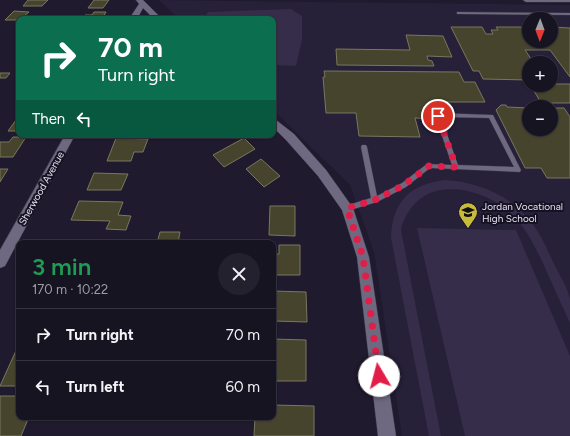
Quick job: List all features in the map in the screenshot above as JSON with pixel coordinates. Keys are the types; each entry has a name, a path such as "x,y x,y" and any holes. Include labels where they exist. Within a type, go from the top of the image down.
{"street":[{"path":"526,0 570,0"},
{"path":"134,16 140,2 155,16"},
{"path":"276,125 290,137 322,173 347,208 363,257 388,436"},
{"name":"Sherwood Avenue","path":"0,262 68,138"}],"lane":[{"path":"458,13 570,14"},
{"path":"347,208 375,200 404,185 429,166 518,170 491,116 438,116 456,167"},
{"path":"364,147 375,200"}],"shaded area":[{"name":"Jordan Vocational High School","path":"159,0 570,5 570,436 402,436 374,252 350,185 276,113 276,16 176,16"},
{"path":"291,9 302,16 302,40 296,66 276,65 276,16 206,16 208,12"},
{"path":"445,180 457,181 481,187 503,197 513,204 531,222 541,237 567,290 570,299 570,323 528,234 521,224 503,207 478,194 468,191 436,191 424,196 409,211 405,217 401,230 441,436 429,436 391,238 395,214 405,197 422,186"},
{"path":"417,228 516,230 570,356 570,436 465,436"}],"building":[{"path":"28,0 48,0 42,6 23,6"},
{"path":"94,0 109,0 103,8 88,8"},
{"path":"14,11 29,12 24,16 16,16 16,20 5,20"},
{"path":"94,12 106,12 104,16 84,16 92,15"},
{"path":"451,27 482,27 486,34 493,34 491,30 498,30 496,27 522,27 522,48 558,48 558,27 570,28 570,77 558,61 558,56 554,56 550,50 525,50 529,56 522,56 522,80 483,79 479,71 473,71"},
{"path":"406,35 443,36 452,57 427,56 428,60 432,61 434,66 337,65 336,49 410,50"},
{"path":"324,71 459,72 464,82 475,82 485,102 434,102 438,113 433,113 435,119 415,118 420,137 359,136 356,113 326,113 323,77 325,77"},
{"path":"0,73 10,73 6,78 0,78"},
{"path":"558,84 570,84 570,103 558,103 558,100 539,100 535,92 558,92"},
{"path":"501,105 506,105 507,107 522,108 522,136 558,136 558,108 564,108 570,117 570,178 547,178 541,168 525,168 496,110"},
{"path":"16,120 16,131 8,131"},
{"path":"13,137 25,138 13,157 0,157 0,142 9,142"},
{"path":"116,138 148,139 143,152 134,152 131,161 107,161"},
{"path":"244,138 255,149 224,167 213,155"},
{"path":"261,159 280,176 264,187 246,169"},
{"path":"0,169 8,169 0,182"},
{"path":"94,173 128,174 121,190 87,190"},
{"path":"79,201 123,202 118,215 131,216 126,230 106,229 110,221 71,220"},
{"path":"270,206 295,206 295,236 269,235"},
{"path":"160,232 180,232 179,240 158,240"},
{"path":"279,245 300,245 300,275 276,275 276,254 279,254"},
{"path":"276,291 306,292 307,322 276,321"},
{"path":"276,339 306,340 306,381 276,381"},
{"path":"16,351 16,386 0,386"},
{"path":"0,396 16,396 16,420 28,420 21,436 0,436"},
{"path":"276,405 314,406 314,436 254,436 255,420 276,420"}],"place":[{"name":"Jordan Vocational High School","path":"468,229"}],"route":[{"path":"379,376 363,257 347,208 375,200 404,185 429,166 456,167 438,116"}]}
